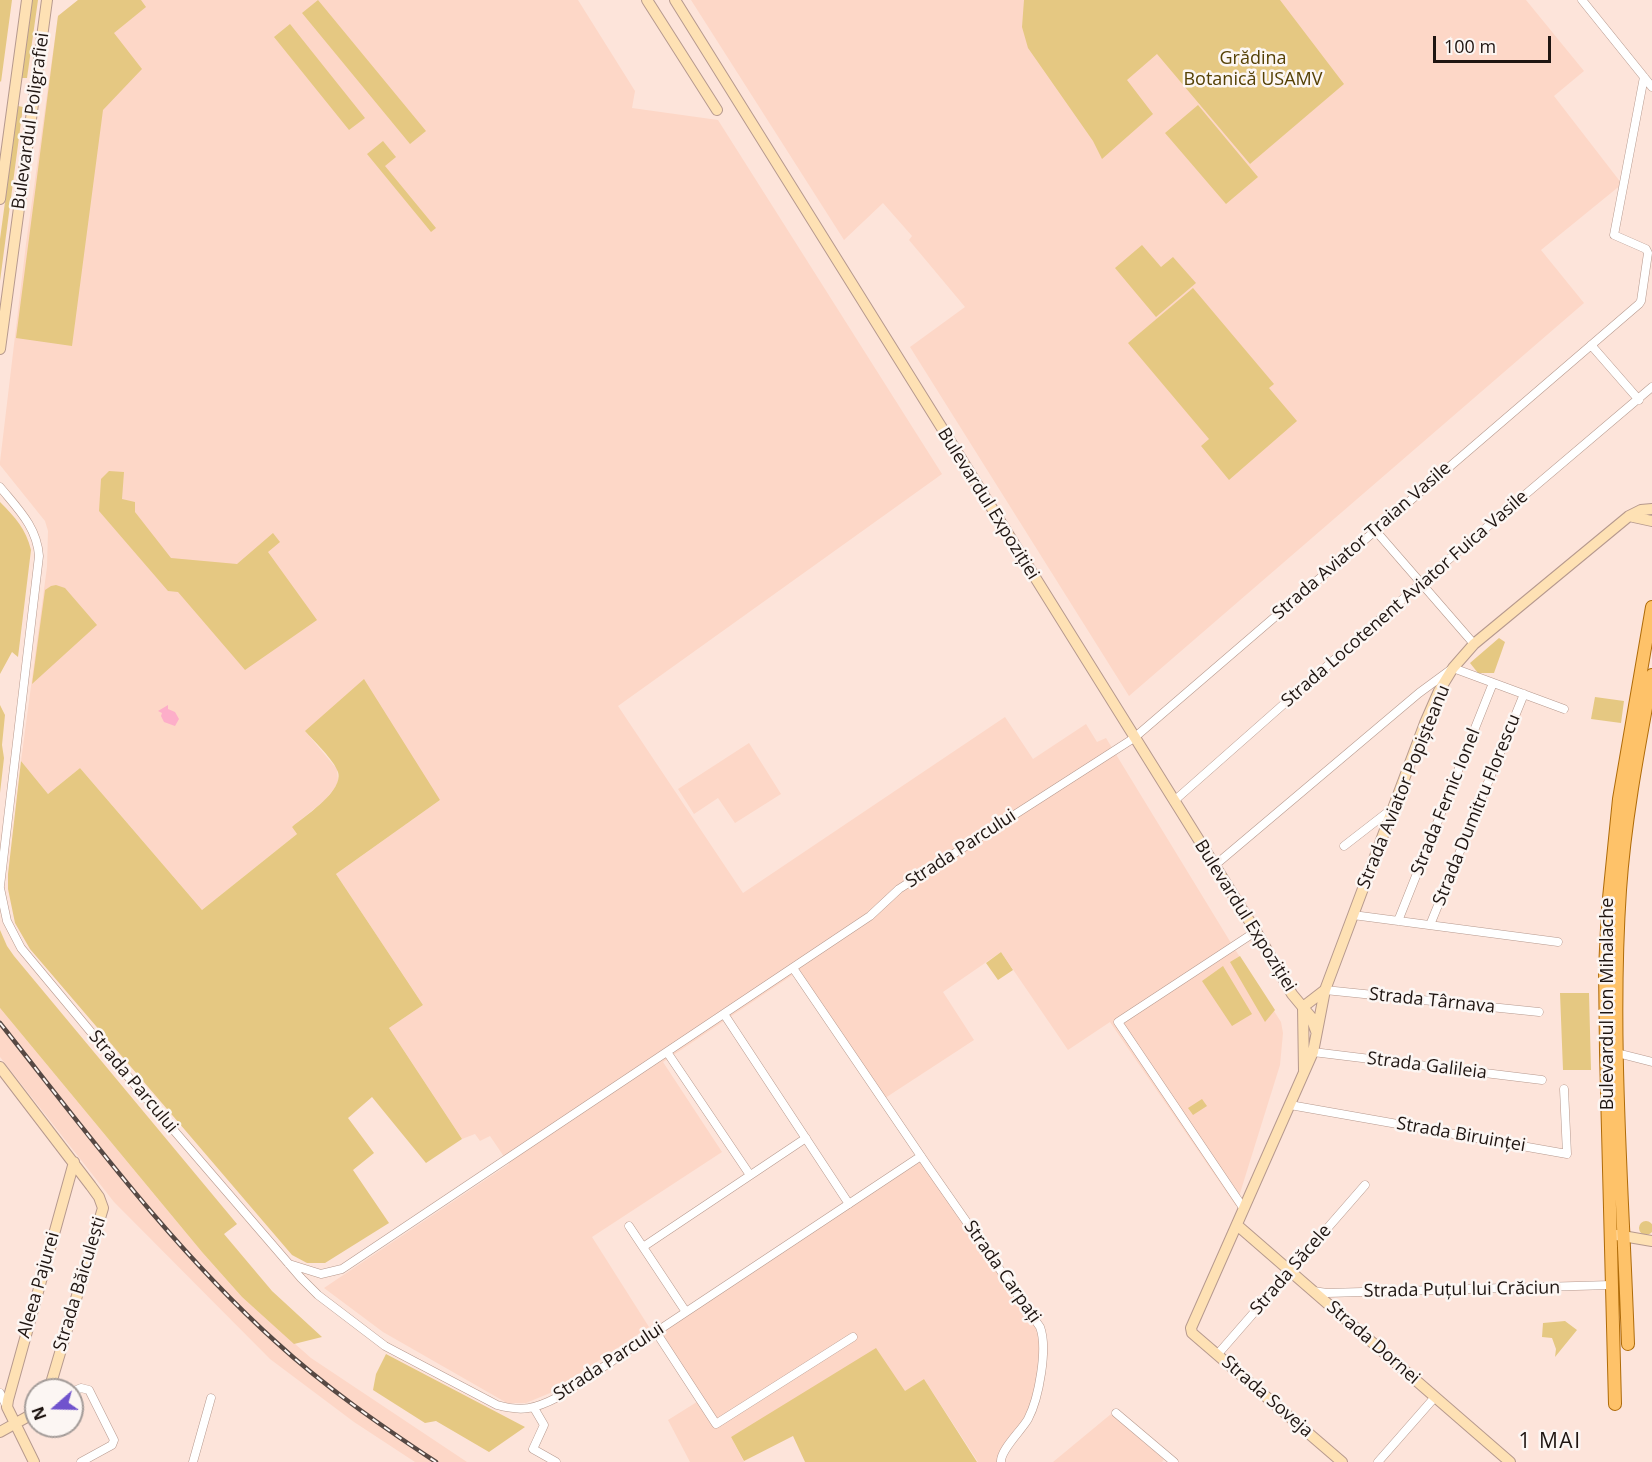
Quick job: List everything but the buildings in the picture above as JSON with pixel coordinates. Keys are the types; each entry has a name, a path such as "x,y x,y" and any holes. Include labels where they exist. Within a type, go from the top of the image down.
{"main road":[{"name":"Bulevardul Ion Mihalache","path":"1628,1344 1624,1237 1606,953 1612,856 1622,779 1650,633 1652,606"},
{"name":"Bulevardul Ion Mihalache","path":"1615,1404 1610,1233 1612,1052 1621,878 1630,801 1652,675"}],"street":[{"name":"Bulevardul Poligrafiei","path":"0,199 27,0"},
{"name":"Bulevardul Poligrafiei","path":"0,349 47,0"},
{"path":"647,0 717,110"},
{"name":"Bulevardul Expoziției","path":"675,0 1215,866 1292,994 1311,1017 1316,1031"},
{"path":"1582,0 1652,87"},
{"name":"Strada Aviator Traian Vasile","path":"1134,738 1641,301 1647,250 1614,235 1644,77"},
{"path":"14,92 34,94"},
{"path":"1591,345 1639,400"},
{"name":"Strada Locotenent Aviator Fuica Vasile","path":"1173,801 1421,583 1652,387"},
{"name":"Strada Parcului","path":"0,487 32,528 38,543 39,556 0,887 7,921 21,948 289,1264 318,1295 385,1346 497,1405 516,1409 534,1408 558,1397 921,1156"},
{"name":"Strada Aviator Popișteanu","path":"1192,1333 1192,1325 1304,1074 1312,1052 1325,990 1432,706 1453,668 1474,644 1629,516 1646,510 1652,503"},
{"path":"1629,516 1652,521"},
{"path":"1375,531 1474,644"},
{"path":"1215,866 1419,693 1453,668 1564,709"},
{"name":"Strada Fernic Ionel","path":"1398,921 1493,683"},
{"name":"Strada Dumitru Florescu","path":"1430,925 1524,694"},
{"name":"Strada Parcului","path":"289,1264 321,1274 342,1269 793,968 874,912 899,889 1134,738"},
{"path":"1344,846 1394,808"},
{"path":"1353,915 1558,942"},
{"path":"1244,1209 1118,1022 1255,932"},
{"path":"793,968 921,1156"},
{"path":"1303,1007 1325,990"},
{"name":"Strada Târnava","path":"1325,990 1539,1012"},
{"name":"Bulevardul Expoziției","path":"1303,1007 1314,1011 1322,1006"},
{"name":"Strada Aviator Popișteanu","path":"1303,1007 1304,1074"},
{"path":"724,1014 849,1204"},
{"path":"667,1052 750,1175"},
{"name":"Strada Galileia","path":"1312,1052 1542,1080"},
{"path":"1612,1052 1652,1062"},
{"name":"Strada Băiculești","path":"0,1067 74,1162 99,1197 103,1208 53,1378"},
{"name":"Strada Biruinței","path":"1290,1105 1567,1154 1564,1089"},
{"path":"643,1247 806,1138"},
{"name":"Strada Carpați","path":"921,1156 1035,1318 1043,1334 1045,1350 1033,1408 1003,1454 1001,1462"},
{"name":"Aleea Pajurei","path":"7,1407 9,1392 74,1162"},
{"name":"Strada Săcele","path":"1217,1354 1365,1185"},
{"name":"Strada Dornei","path":"1237,1225 1510,1462"},
{"path":"629,1226 686,1312"},
{"path":"1610,1233 1652,1241"},
{"name":"Strada Puțul lui Crăciun","path":"1312,1291 1327,1293 1611,1285"},
{"path":"1612,1329 1628,1344"},
{"path":"656,1332 716,1424 853,1337"},
{"name":"Strada Soveja","path":"1192,1333 1342,1462"},
{"path":"81,1462 112,1445 114,1440 89,1390 84,1389"},
{"path":"0,1393 34,1462"},
{"path":"1378,1462 1435,1397"},
{"path":"193,1462 211,1398"},
{"path":"534,1408 544,1425 533,1449 556,1462"},
{"path":"1116,1413 1174,1462"},
{"path":"0,1432 24,1419"}],"shaded area":[{"path":"78,0 578,0 635,91 632,108 718,120 942,474 618,706 743,893 1005,717 1033,759 1086,724 1097,742 1106,738 1281,1022 1283,1033 1280,1065 1236,1206 1110,1022 1068,1050 1001,952 943,992 974,1040 879,1102 794,974 663,1062 722,1152 592,1237 649,1327 550,1393 526,1403 507,1403 383,1332 324,1288 509,1164 490,1136 480,1141 475,1134 462,1139 389,1028 423,1005 336,874 440,800 305,731 337,769 337,785 325,800 292,827 297,834 202,910 80,768 48,794 21,761 47,567 48,531 45,521 0,465 0,462 26,244 58,16"},
{"path":"691,0 1526,0 1584,71 1554,96 1622,184 1541,250 1584,303 1129,696 910,347 965,307 909,240 912,236 883,203 844,240"},
{"path":"168,705 168,709 175,712 179,719 175,726 164,722 162,713 158,711"},
{"path":"749,743 781,794 735,823 718,798 694,814 678,789"},
{"path":"0,1008 242,1297 311,1358 467,1462 415,1462 354,1422 270,1359 114,1202 0,1057"},
{"path":"921,1156 1043,1334 1033,1408 997,1462 978,1462 924,1379 906,1391 731,1437 744,1462 690,1462 668,1420 700,1400 656,1332"},
{"path":"1111,1414 1164,1459 1162,1462 1053,1462"}],"green space":[{"path":"0,0 12,0 1,82 0,81"},
{"path":"32,0 38,0 27,78 22,78"},
{"path":"78,0 141,0 146,7 114,33 142,69 103,110 72,346 16,338 58,16"},
{"path":"318,0 426,131 410,144 302,13"},
{"name":"Grădina Botanică USAMV","path":"1024,0 1280,0 1344,84 1250,164 1157,54 1127,80 1153,114 1102,159 1093,141 1028,48 1022,27"},
{"path":"290,24 365,118 349,130 274,37"},
{"path":"1198,105 1258,177 1226,204 1165,133"},
{"path":"18,106 23,107 0,281 0,239"},
{"path":"383,141 396,157 385,166 436,228 431,232 367,154"},
{"path":"1142,245 1161,267 1173,257 1196,283 1156,317 1115,268"},
{"path":"1193,288 1274,384 1269,388 1297,421 1229,480 1201,446 1209,439 1128,343"},
{"path":"109,471 124,472 122,499 135,502 135,512 171,558 237,564 273,533 280,542 268,552 317,620 245,670 178,592 168,591 99,511 101,479"},
{"path":"0,502 19,524 31,550 18,657 12,652 0,674"},
{"path":"51,586 65,588 97,625 32,684 45,590"},
{"path":"1499,638 1505,642 1494,673 1478,673 1470,663"},
{"path":"364,679 440,800 336,874 423,1005 389,1028 462,1139 426,1163 372,1097 348,1118 374,1153 353,1170 389,1223 325,1263 307,1263 292,1255 30,949 15,923 8,889 8,874 21,761 48,794 80,768 202,910 297,834 292,827 330,795 338,779 338,772 305,731"},
{"path":"1595,697 1624,701 1621,723 1591,719"},
{"path":"0,705 5,715 0,793"},
{"path":"0,930 14,956 237,1224 224,1234 272,1291 322,1337 294,1344 242,1297 0,1008"},
{"path":"1001,952 1013,970 998,980 986,963"},
{"path":"1240,956 1275,1010 1265,1022 1230,962"},
{"path":"1223,966 1252,1014 1232,1026 1202,981"},
{"path":"1560,993 1589,993 1591,1070 1563,1070"},
{"path":"1202,1099 1207,1106 1193,1115 1188,1108"},
{"path":"1643,1221 1649,1221 1653,1228 1649,1235 1643,1235 1639,1231 1639,1225"},
{"path":"1565,1321 1577,1330 1555,1357 1556,1349 1552,1338 1542,1337 1543,1323"},
{"path":"876,1348 905,1391 924,1379 977,1462 805,1462 793,1436 744,1461 731,1437"},
{"path":"386,1354 525,1427 489,1452 436,1421 425,1423 373,1390 376,1374"}],"railway":[{"path":"0,1023 131,1188 201,1268 238,1306 295,1359 333,1390 436,1462"}],"district":[{"name":"1 MAI","path":"1550,1442"}]}
